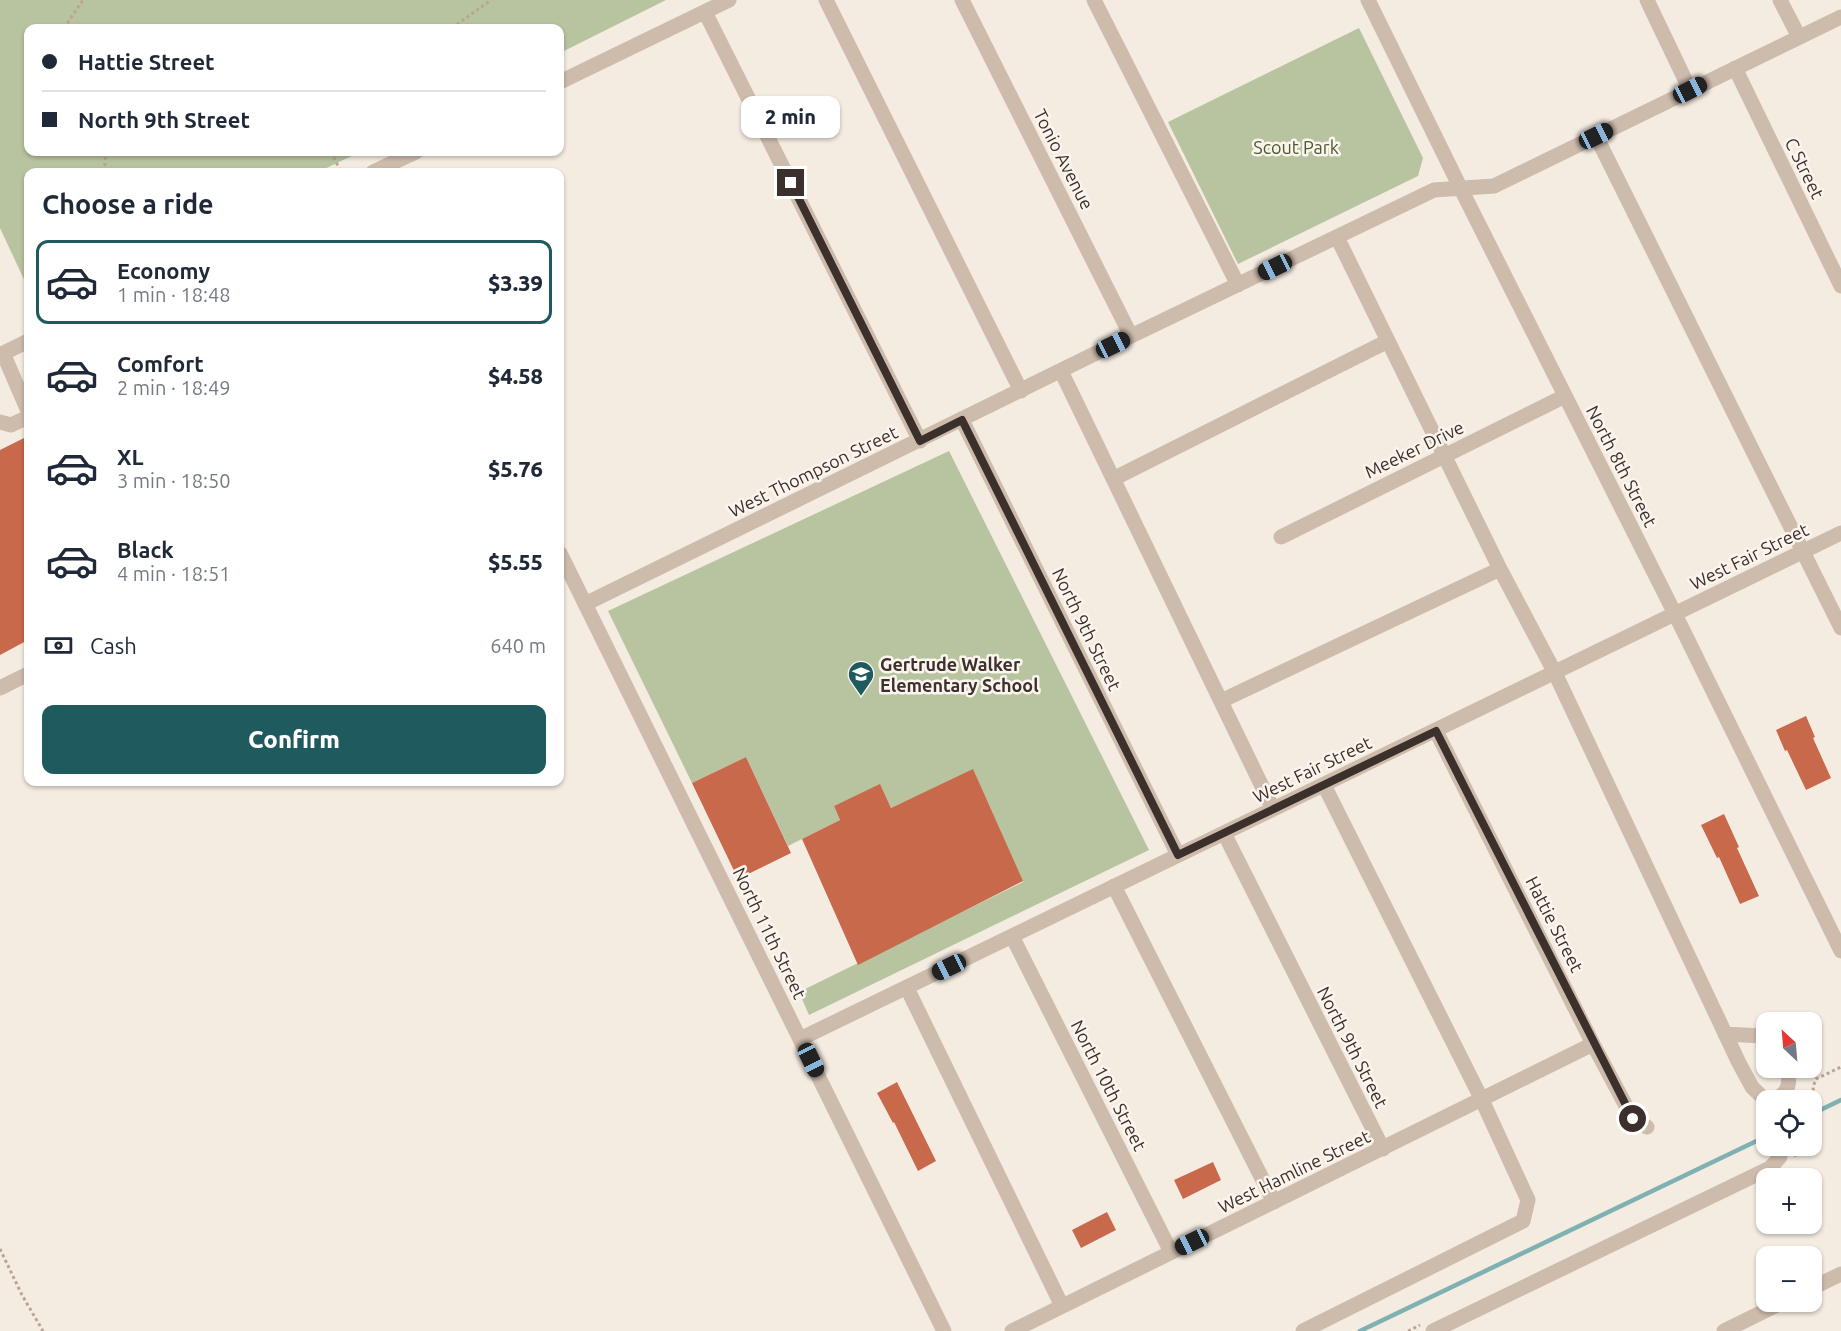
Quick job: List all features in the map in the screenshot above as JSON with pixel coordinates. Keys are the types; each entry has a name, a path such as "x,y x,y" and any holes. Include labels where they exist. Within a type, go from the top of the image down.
{"street":[{"path":"564,80 729,0"},
{"path":"826,0 1020,391"},
{"name":"Tonio Avenue","path":"963,0 1131,336"},
{"path":"1094,0 1238,285"},
{"name":"North 8th Street","path":"1368,0 1841,951"},
{"path":"1647,0 1690,90"},
{"path":"1780,0 1799,37"},
{"path":"705,12 920,441"},
{"name":"West Thompson Street","path":"585,604 1434,190 1494,186 1841,17"},
{"name":"C Street","path":"1735,68 1841,286"},
{"path":"1596,136 1841,628"},
{"path":"382,168 407,156"},
{"path":"1336,237 1446,455 1500,569 1555,673 1752,1087 1765,1100 1775,1100 1786,1092 1790,1078"},
{"path":"1113,479 1388,341"},
{"path":"24,343 2,354 24,402"},
{"path":"1061,371 1273,809"},
{"name":"Meeker Drive","path":"1281,537 1565,396"},
{"path":"0,422 11,425 24,419"},
{"name":"North 9th Street","path":"962,420 1178,855"},
{"name":"West Fair Street","path":"800,1039 1841,533"},
{"name":"North 11th Street","path":"564,561 944,1331"},
{"path":"1221,701 1500,569"},
{"path":"0,688 24,676"},
{"name":"Hattie Street","path":"1436,731 1593,1044 1633,1119 1647,1127"},
{"path":"1303,1331 1522,1221 1528,1200 1482,1100 1324,785"},
{"name":"North 9th Street","path":"1224,833 1383,1149"},
{"path":"1114,886 1274,1203"},
{"name":"North 10th Street","path":"1012,936 1171,1252"},
{"path":"907,988 1062,1306"},
{"path":"1725,1034 1756,1036"},
{"name":"West Hamline Street","path":"1012,1331 1593,1044"},
{"path":"1433,1331 1770,1168 1780,1157"},
{"path":"1822,1283 1841,1274"},
{"path":"1730,1330 1764,1312"}],"path":[{"path":"67,24 83,0"},
{"path":"458,24 491,0"},
{"path":"1813,1090 1816,1079 1841,1067"},
{"path":"0,1250 43,1331"}],"green space":[{"path":"0,0 666,0 564,51 564,24 24,24 24,156 352,156 326,168 24,168 24,279 0,228"},
{"name":"Scout Park","path":"1359,28 1423,158 1418,176 1238,264 1168,122"},
{"name":"Gertrude Walker Elementary School","path":"949,451 1149,850 809,1015 799,992 1023,882 973,770 891,808 880,785 834,806 840,820 788,846 746,757 692,783 608,611"}],"building":[{"path":"24,438 24,642 0,655 0,450"},
{"path":"1806,716 1831,778 1806,790 1776,730"},
{"path":"746,757 791,853 738,879 692,783"},
{"path":"973,769 1023,881 858,965 802,839 840,820 834,806 880,784 891,808"},
{"path":"1724,814 1759,896 1740,904 1719,857 1717,858 1701,825"},
{"path":"897,1082 936,1161 918,1171 877,1093"},
{"path":"1213,1162 1221,1180 1183,1199 1174,1180"},
{"path":"1107,1212 1116,1230 1081,1248 1072,1230"}],"waterway":[{"path":"1822,1109 1841,1100"},
{"path":"1360,1331 1756,1141"}],"place":[{"name":"Gertrude Walker Elementary School","path":"861,697"}],"route":[{"path":"791,183 920,441 962,420 1178,855 1436,731 1633,1119"}]}
